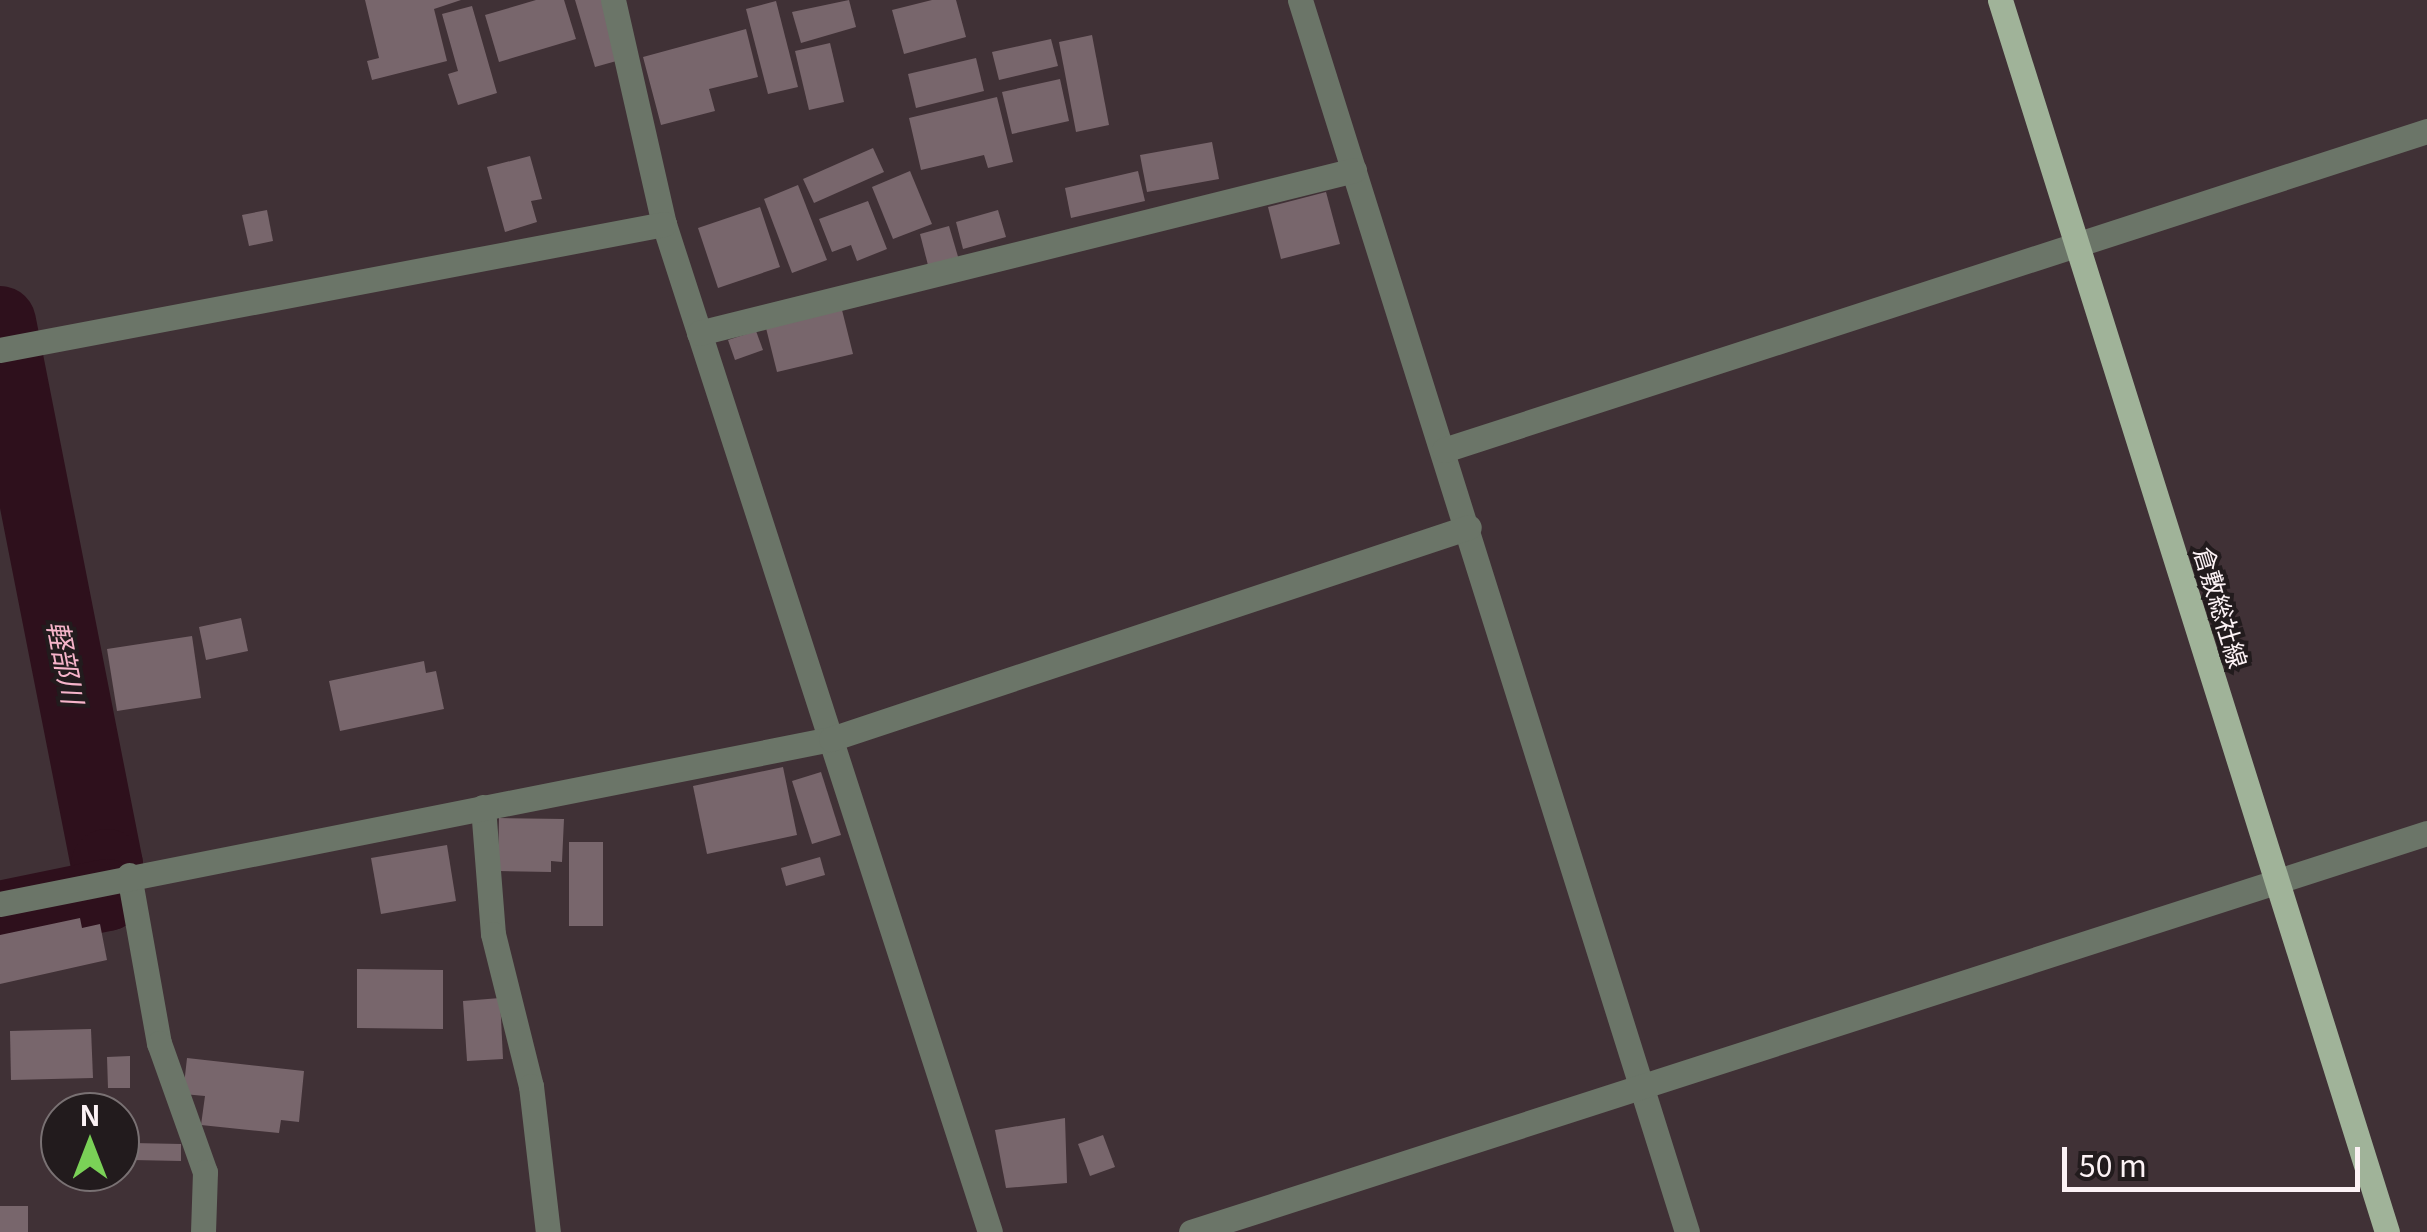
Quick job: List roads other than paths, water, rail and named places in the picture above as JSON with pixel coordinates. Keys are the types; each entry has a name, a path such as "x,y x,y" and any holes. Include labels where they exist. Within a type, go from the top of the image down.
{"main road":[{"name":"倉敷総社線","path":"2000,0 2387,1232"}],"street":[{"path":"612,0 664,224 990,1232"},
{"path":"1300,0 1470,527 1687,1232"},
{"path":"1444,450 2427,132"},
{"path":"699,334 1354,170"},
{"path":"7,349 664,224"},
{"path":"0,904 831,739 1470,527"},
{"path":"483,807 492,934 531,1086 548,1232"},
{"path":"1190,1232 2427,833"},
{"path":"117,879 159,1044 205,1172 203,1232"}],"waterway":[{"name":"軽部川","path":"0,322 107,865 107,895 0,917"}]}
